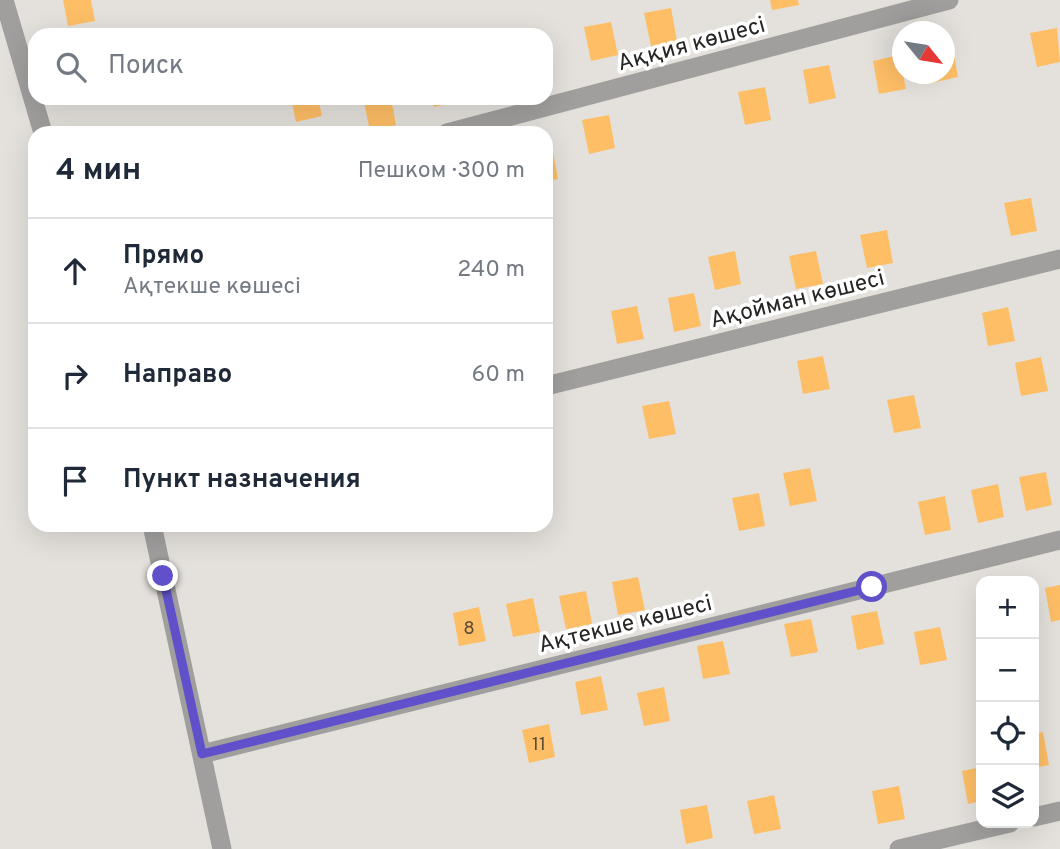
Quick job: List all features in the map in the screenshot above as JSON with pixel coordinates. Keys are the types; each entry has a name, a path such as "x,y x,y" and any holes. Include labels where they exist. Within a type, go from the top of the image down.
{"street":[{"path":"4,0 28,82"},
{"name":"Аққия көшесі","path":"553,105 949,0"},
{"path":"35,105 41,126"},
{"name":"Аққия көшесі","path":"473,126 553,105"},
{"name":"Ақойман көшесі","path":"553,384 1060,259"},
{"path":"154,532 222,849"},
{"name":"Ақтекше көшесі","path":"202,754 1060,540"},
{"path":"1039,816 1060,811"},
{"path":"899,849 989,828"}],"building":[{"path":"63,0 91,0 95,21 68,26"},
{"path":"770,0 798,0 799,5 772,10"},
{"path":"671,8 677,41 651,46 644,13"},
{"path":"611,22 618,55 591,61 584,27"},
{"path":"1057,28 1060,62 1037,67 1030,33"},
{"path":"892,57 892,84 905,84 906,89 879,94 873,61"},
{"path":"829,65 836,98 809,104 803,70"},
{"path":"765,87 771,120 745,125 738,92"},
{"path":"292,105 320,105 322,116 296,122"},
{"path":"364,105 392,105 396,125 369,126"},
{"path":"609,115 615,148 589,154 582,120"},
{"path":"553,152 558,179 553,180"},
{"path":"1031,198 1037,231 1011,236 1004,203"},
{"path":"887,230 893,263 867,268 860,235"},
{"path":"735,251 741,284 715,290 708,257"},
{"path":"816,251 823,284 796,289 789,256"},
{"path":"694,293 701,326 674,332 668,298"},
{"path":"637,306 644,339 617,344 611,311"},
{"path":"1008,307 1015,341 988,346 982,313"},
{"path":"823,356 830,389 803,394 797,361"},
{"path":"1041,357 1048,391 1021,396 1015,363"},
{"path":"914,395 921,428 894,433 887,400"},
{"path":"669,401 676,434 649,439 642,406"},
{"path":"810,468 817,501 790,506 783,473"},
{"path":"1046,472 1052,505 1026,511 1019,477"},
{"path":"998,484 1004,517 978,523 971,490"},
{"path":"759,493 765,526 739,531 732,498"},
{"path":"945,496 951,530 925,535 918,502"},
{"path":"638,577 645,610 618,615 612,582"},
{"path":"1060,585 1060,620 1051,622 1045,588"},
{"path":"586,591 592,624 566,629 559,596"},
{"path":"533,598 540,632 513,637 506,604"},
{"path":"479,607 486,641 459,646 453,613"},
{"path":"877,611 884,644 857,650 851,616"},
{"path":"811,619 818,652 791,657 784,624"},
{"path":"940,627 947,660 920,665 914,632"},
{"path":"723,641 730,674 703,679 697,646"},
{"path":"601,676 608,710 581,715 575,682"},
{"path":"664,687 670,721 644,726 637,693"},
{"path":"549,724 555,757 529,763 522,730"},
{"path":"1043,732 1049,765 1039,767 1039,765 1039,733"},
{"path":"976,768 976,802 968,804 962,771"},
{"path":"899,786 905,819 878,824 872,791"},
{"path":"774,795 781,829 754,834 747,801"},
{"path":"707,805 713,838 686,844 680,810"}],"route":[{"path":"163,576 202,754 872,587"}]}
